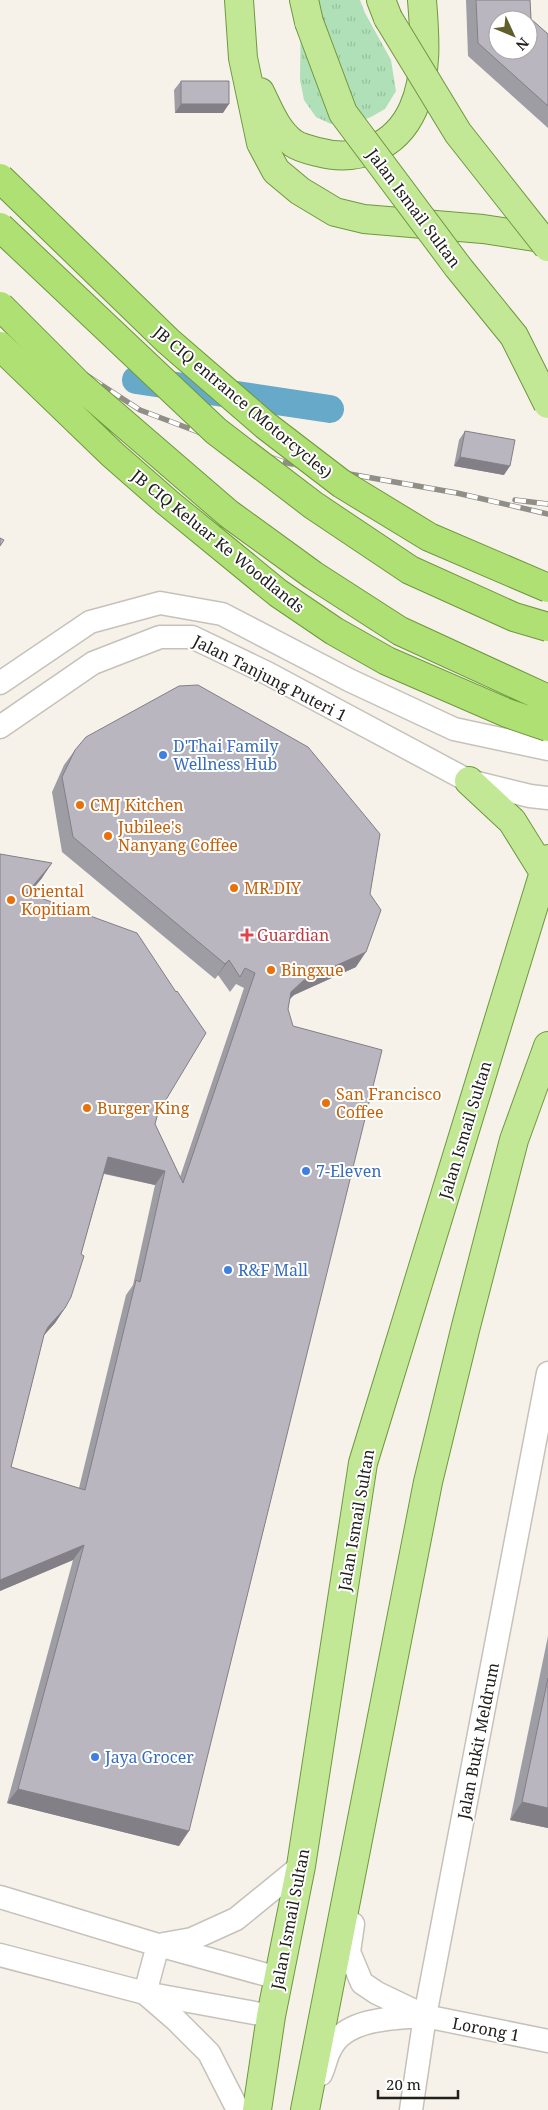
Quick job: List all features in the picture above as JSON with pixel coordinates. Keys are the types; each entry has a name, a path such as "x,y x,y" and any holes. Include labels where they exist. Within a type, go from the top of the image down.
{"highway":[{"name":"JB CIQ entrance (Motorcycles)","path":"0,178 168,341 265,425 342,484 429,537 548,588"},
{"path":"0,227 216,431 313,505 410,570 514,617 548,627"},
{"path":"0,306 77,383 222,508 313,575 400,631 548,699"},
{"name":"JB CIQ Keluar Ke Woodlands","path":"0,346 119,460 168,503 278,593 334,631 387,661 507,713 548,727"}],"main road":[{"path":"239,0 243,58 261,143 276,171 300,191 335,212 364,219 483,229 548,239"},
{"path":"243,58 278,127 294,143 332,156 360,155 392,139 412,112 424,70 422,0"},
{"path":"384,9 458,133 548,247"},
{"name":"Jalan Ismail Sultan","path":"306,11 343,113 458,267 514,336 548,404"},
{"path":"469,781 512,821 546,866"},
{"name":"Jalan Ismail Sultan","path":"258,2110 271,2016 301,1866 364,1463 546,866"},
{"path":"306,2102 428,1482 514,1140 548,1046"}],"street":[{"name":"Jalan Tanjung Puteri 1","path":"0,683 90,622 160,603 222,614 350,680 454,729 548,749"},
{"name":"Jalan Tanjung Puteri 1","path":"0,727 93,663 160,637 192,637 267,673 469,781 530,796 548,798"},
{"path":"487,736 517,728 548,711"},
{"name":"Jalan Bukit Meldrum","path":"411,2110 425,2016 548,1373"},
{"path":"158,1945 192,1939 236,1919 301,1866"},
{"name":"Lorong 1","path":"347,1896 353,1910 353,1929 349,1952 362,1983 377,1993 425,2016 548,2041"},
{"path":"0,1897 158,1945 278,1978"},
{"path":"145,1993 158,1945"},
{"path":"0,1955 145,1993 271,2016"},
{"path":"145,1993 176,2020 209,2053 238,2110"},
{"name":"Lorong 1","path":"306,2102 316,2086 331,2046 346,2032 383,2018 425,2016"}],"green space":[{"path":"301,0 360,0 365,13 391,60 396,91 385,109 353,124 331,124 316,117 304,100 300,80"}],"building":[{"path":"476,0 530,0 531,10 488,10 488,52 478,43"},
{"path":"538,25 548,34 548,106 497,60 538,60"},
{"path":"181,81 229,81 229,104 181,104"},
{"path":"465,431 515,440 510,466 460,457"},
{"path":"0,538 4,540 0,546"},
{"name":"R&F Mall","path":"198,685 308,747 380,834 370,894 381,910 366,952 304,980 291,992 288,1009 293,1026 382,1050 189,1831 18,1789 84,1545 0,1580 0,854 52,863 27,893 137,933 206,1033 158,1113 155,1124 183,1183 255,973 245,968 240,977 229,960 225,964 73,837 62,777 75,750 86,737 179,686","holes":["108,1157 165,1171 140,1282 136,1280 85,1490 11,1467 44,1335 71,1297 84,1256 81,1254"]},
{"path":"548,1678 548,1808 522,1802"}],"waterway":[{"path":"136,380 330,409"}],"railway":[{"path":"0,319 140,410 209,436 287,463 457,493 548,514"},
{"path":"515,500 548,504"}],"place":[{"name":"D'Thai Family Wellness Hub","path":"163,755"},
{"name":"CMJ Kitchen","path":"80,805"},
{"name":"Jubilee's Nanyang Coffee","path":"108,836"},
{"name":"MR.DIY","path":"234,888"},
{"name":"Oriental Kopitiam","path":"11,900"},
{"name":"Guardian","path":"247,935"},
{"name":"Bingxue","path":"271,970"},
{"name":"San Francisco Coffee","path":"326,1103"},
{"name":"Burger King","path":"87,1108"},
{"name":"7-Eleven","path":"306,1171"},
{"name":"R&F Mall","path":"228,1270"},
{"name":"Jaya Grocer","path":"95,1757"}]}
